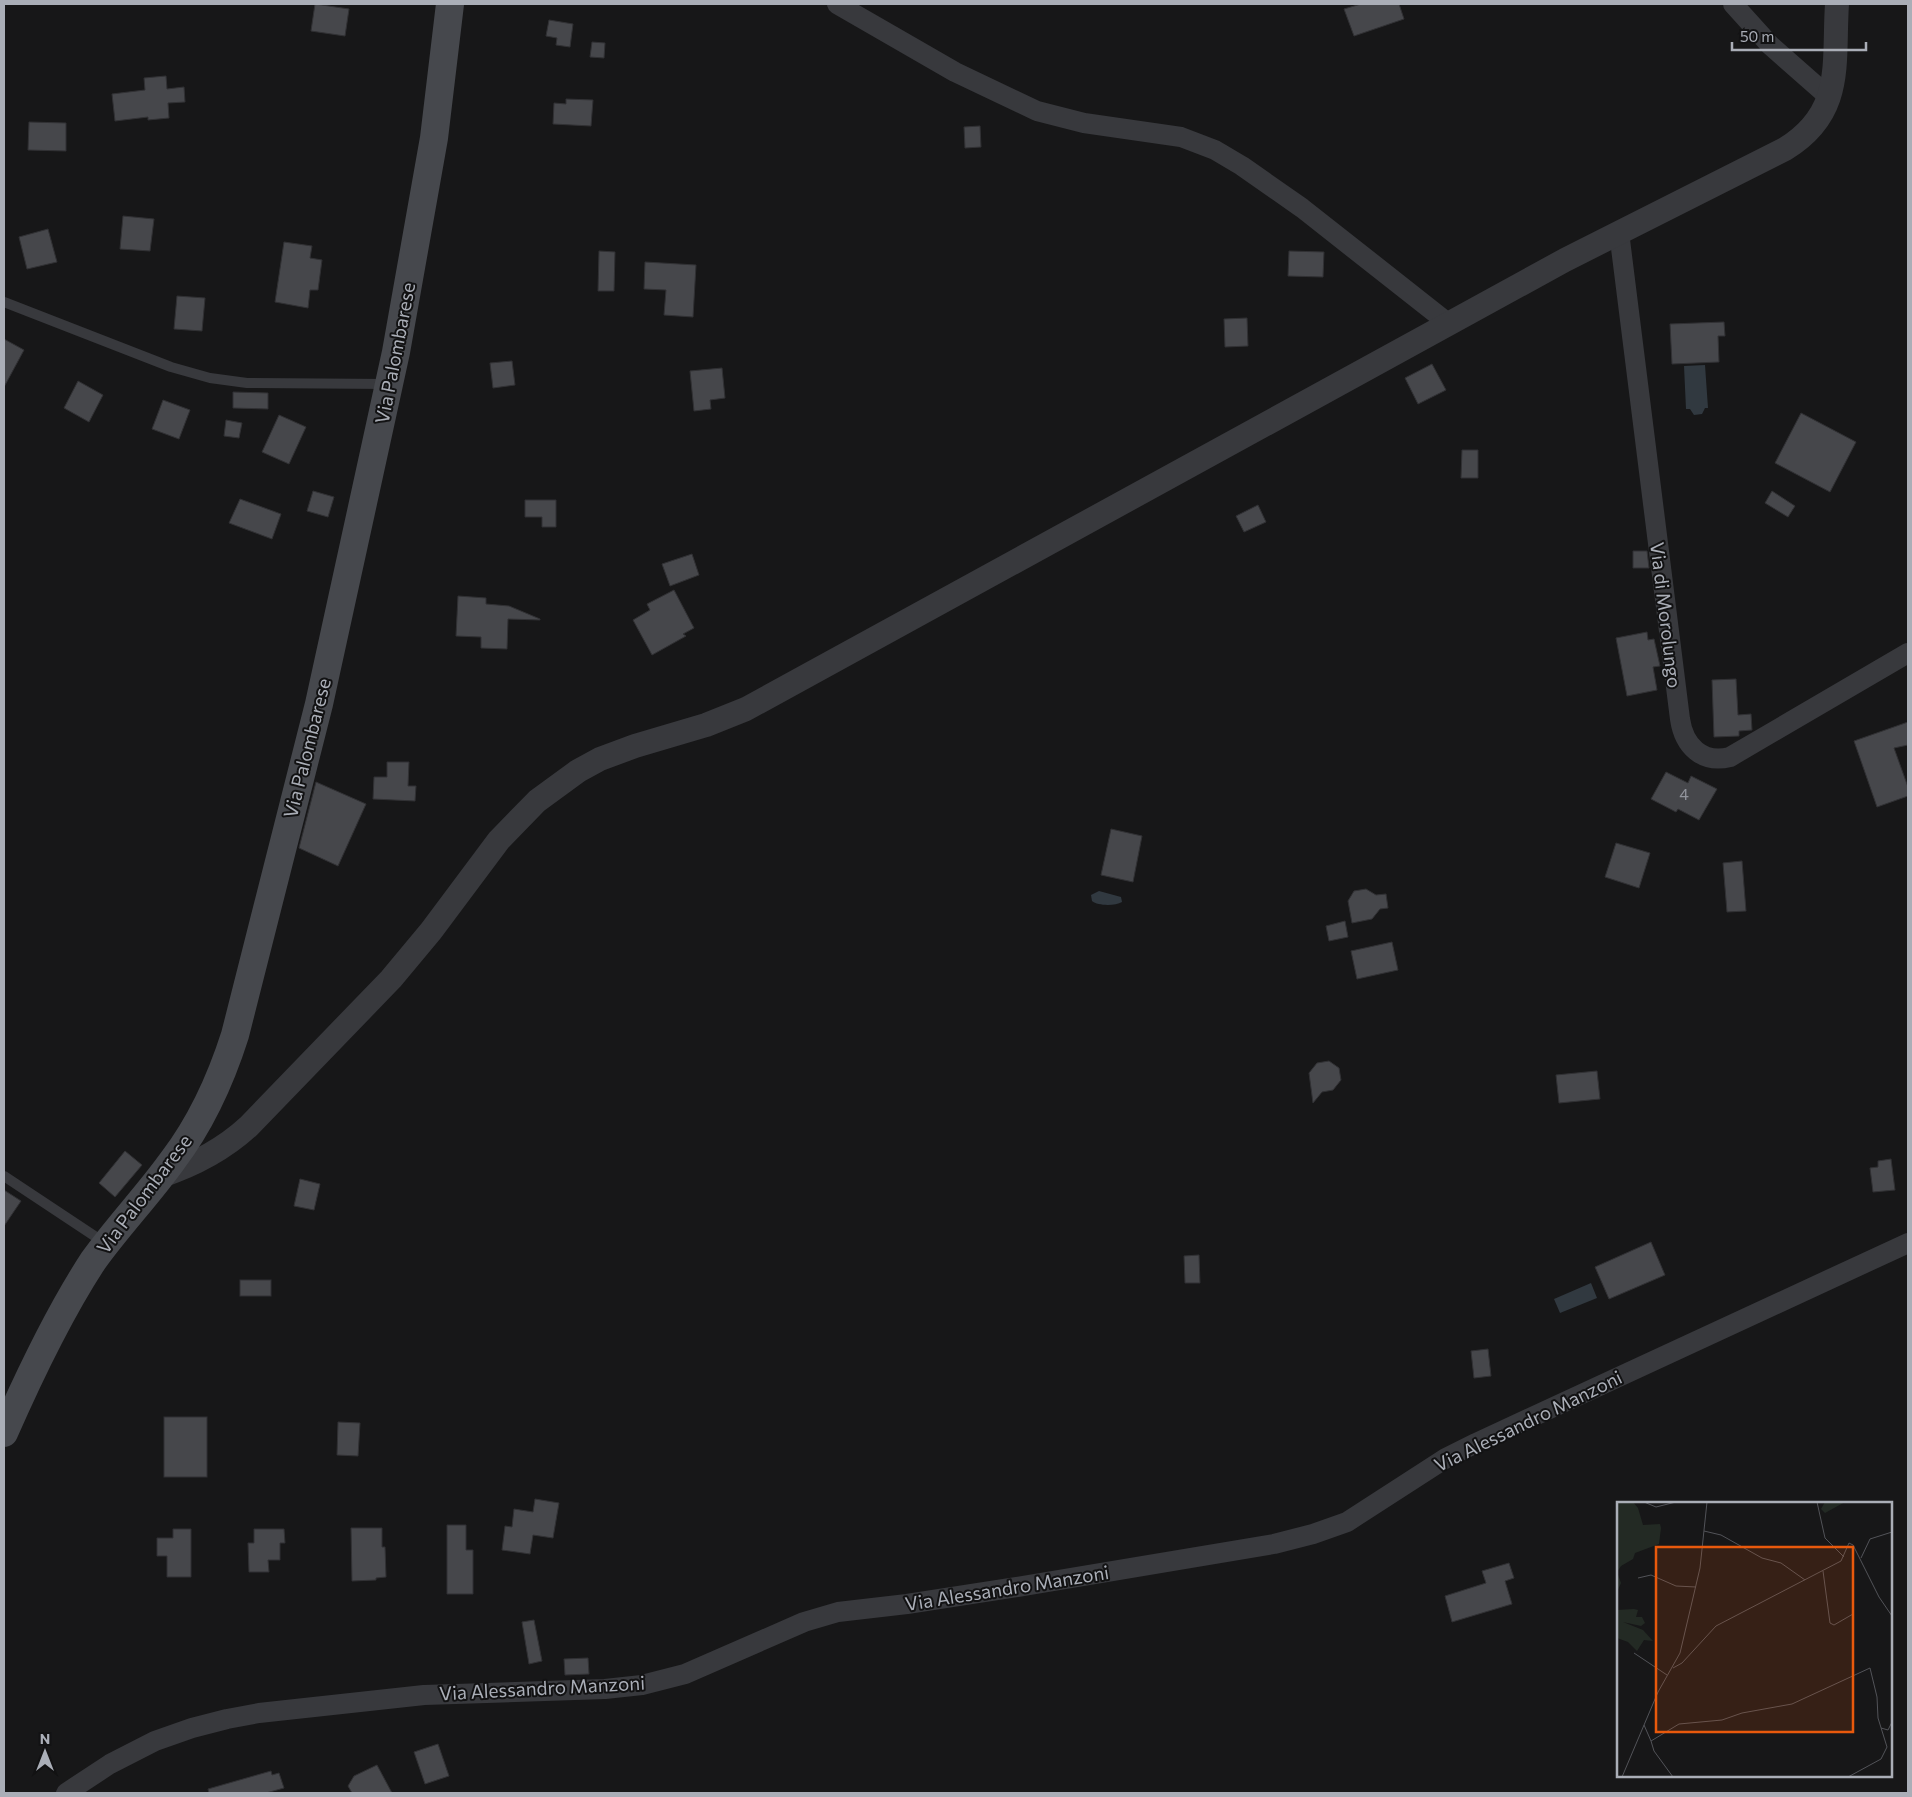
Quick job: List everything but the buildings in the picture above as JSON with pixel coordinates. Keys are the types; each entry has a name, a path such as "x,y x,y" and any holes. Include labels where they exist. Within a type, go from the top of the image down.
{"main road":[{"name":"Via Palombarese","path":"4,1433 29,1378 66,1307 88,1271 106,1244 180,1150 203,1111 224,1065 240,1018 319,704 389,384 434,138 450,4"}],"street":[{"path":"837,4 934,61 1036,111 1084,123 1181,137 1215,150 1242,166 1302,208 1448,324"},
{"path":"1732,4 1770,44 1829,97"},
{"path":"161,1176 182,1169 206,1157 230,1142 249,1126 391,979 431,931 499,840 516,821 549,791 578,771 624,750 706,725 746,709 1448,324 1619,232 1795,144 1818,120 1829,97 1836,60 1837,4"},
{"name":"Via di Morolungo","path":"1619,232 1681,728 1687,742 1702,756 1715,759 1730,757 1908,653"},
{"name":"Via Alessandro Manzoni","path":"66,1793 110,1764 155,1741 227,1718 424,1695 598,1689 642,1685 685,1674 804,1622 832,1613 1018,1587 1265,1545 1314,1534 1358,1516 1446,1458 1470,1445 1908,1243"}],"lane":[{"path":"4,302 171,367 210,378 247,383 389,384"},
{"path":"4,1176 106,1244"}],"shaded area":[{"path":"1705,365 1708,408 1705,408 1702,414 1694,415 1690,409 1686,409 1684,366"},
{"path":"1099,891 1121,897 1122,902 1107,905 1095,903 1092,901 1091,895"},
{"path":"1591,1283 1597,1298 1560,1313 1554,1299"}]}
